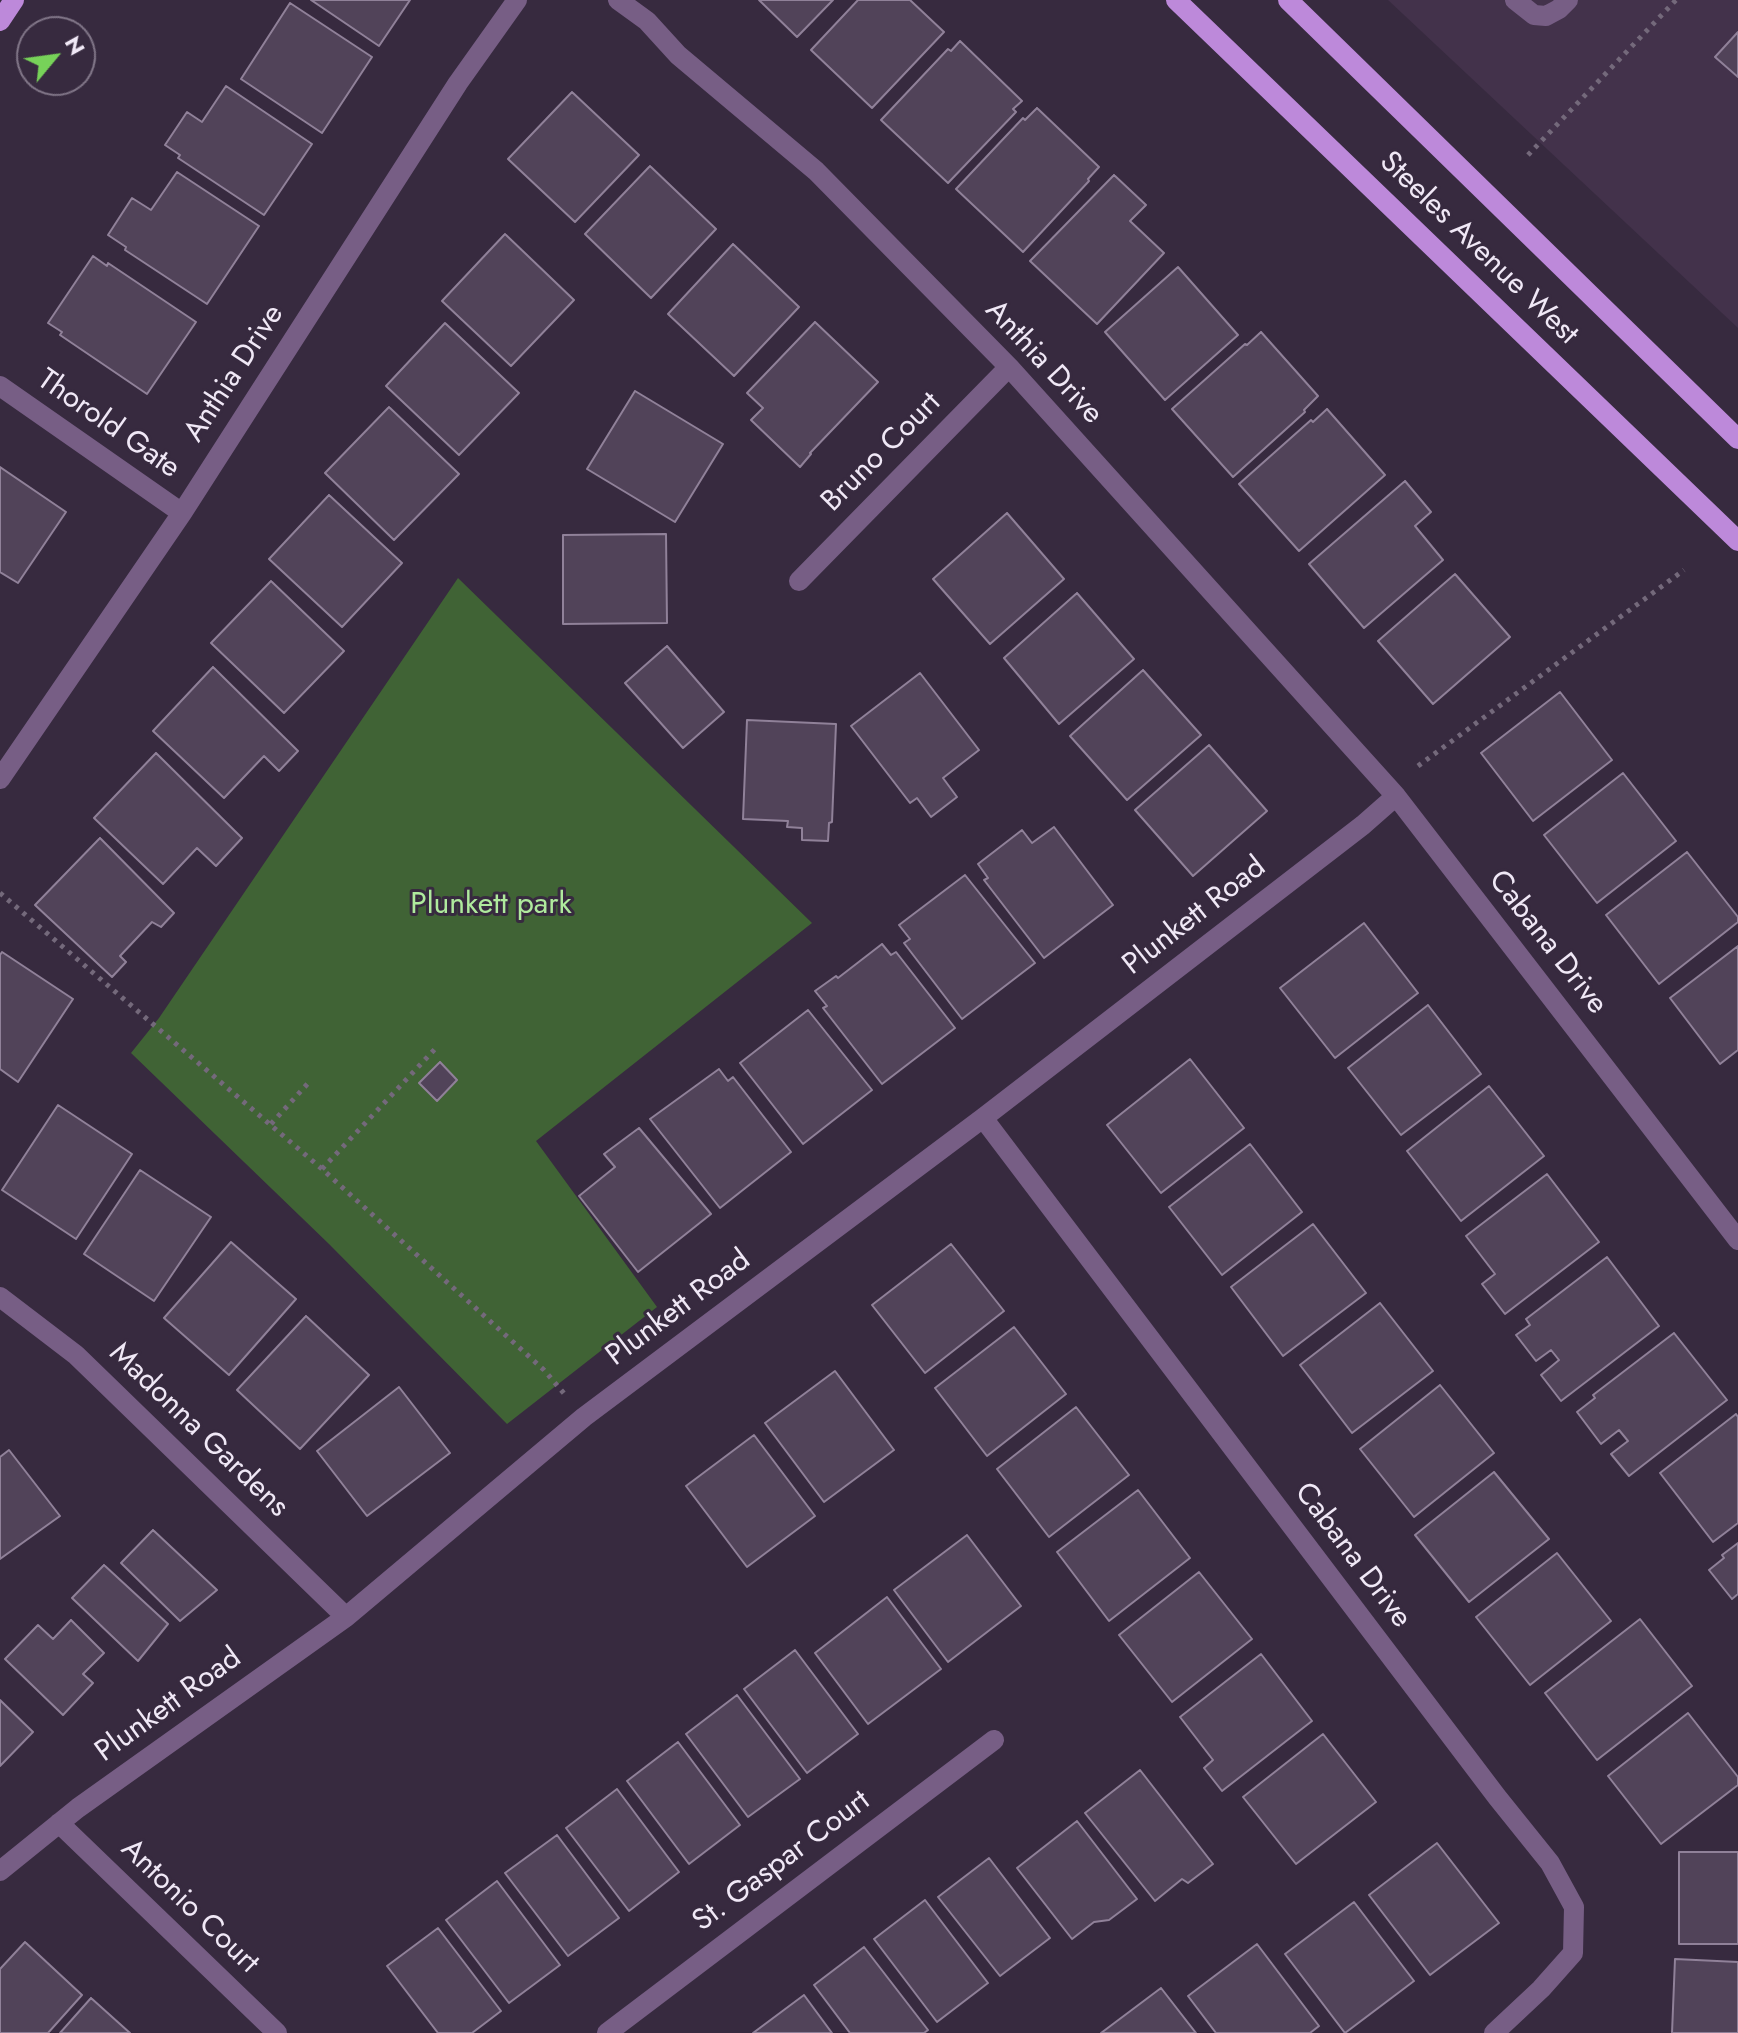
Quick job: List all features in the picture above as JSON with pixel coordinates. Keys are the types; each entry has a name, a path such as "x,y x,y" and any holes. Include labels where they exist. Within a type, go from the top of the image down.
{"main road":[{"path":"0,21 14,0"},
{"name":"Steeles Avenue West","path":"1176,0 1738,541"},
{"name":"Steeles Avenue West","path":"1288,0 1738,439"}],"street":[{"name":"Anthia Drive","path":"0,779 182,513 458,83 517,0"},
{"name":"Anthia Drive","path":"618,0 647,21 678,55 816,171 1009,367 1396,796"},
{"path":"1515,0 1534,15 1546,16 1568,0"},
{"name":"Bruno Court","path":"799,581 1009,367"},
{"name":"Thorold Gate","path":"0,386 182,513"},
{"name":"Plunkett Road","path":"0,1871 59,1823 346,1617 584,1417 983,1118 1363,825 1396,796"},
{"name":"Cabana Drive","path":"1396,796 1738,1240"},
{"name":"Cabana Drive","path":"983,1118 1550,1863 1574,1907 1573,1953 1541,1989 1494,2033"},
{"name":"Madonna Gardens","path":"0,1297 76,1355 346,1617"},
{"name":"St. Gaspar Court","path":"607,2033 994,1740"},
{"name":"Antonio Court","path":"59,1823 277,2033"}],"path":[{"path":"1528,155 1676,0"},
{"path":"1418,766 1684,570"},
{"path":"0,893 322,1169 544,1370 584,1417"},
{"path":"322,1169 435,1049"},
{"path":"271,1124 311,1080"}],"shaded area":[{"path":"1388,0 1738,0 1738,328 1532,135"}],"green space":[{"name":"Plunkett park","path":"458,578 812,923 536,1141 657,1307 507,1424 329,1244 131,1053 159,1018"}],"building":[{"path":"311,0 410,0 379,46"},
{"path":"759,0 833,0 797,37"},
{"path":"858,0 910,0 944,32 872,108 811,50"},
{"path":"290,3 372,57 322,133 241,79"},
{"path":"1738,32 1738,77 1715,57"},
{"path":"960,41 1022,101 1013,109 1016,112 948,183 881,120 948,49 951,51"},
{"path":"226,86 312,144 264,215 178,158 180,155 165,145 187,112 202,122"},
{"path":"572,92 639,155 575,222 508,159"},
{"path":"1037,108 1099,167 1023,252 956,189 1023,118 1025,120"},
{"path":"650,166 716,229 651,298 585,234"},
{"path":"177,172 259,226 207,304 125,250 126,247 108,235 132,198 151,210"},
{"path":"1114,175 1146,205 1130,221 1164,253 1097,324 1030,261"},
{"path":"505,234 574,300 511,366 442,301"},
{"path":"733,244 799,307 734,376 668,314"},
{"path":"93,256 196,322 147,394 60,335 62,332 48,323"},
{"path":"1178,267 1238,335 1165,400 1105,332"},
{"path":"815,322 878,382 800,467 751,420 763,408 747,393"},
{"path":"445,323 519,393 459,455 386,386"},
{"path":"1261,332 1318,396 1305,412 1233,477 1172,409"},
{"path":"635,391 723,444 675,522 587,469"},
{"path":"389,407 459,474 394,540 325,473"},
{"path":"1327,409 1385,475 1299,551 1239,484"},
{"path":"0,467 66,512 18,583 0,572"},
{"path":"1405,481 1431,512 1415,526 1443,560 1364,628 1309,564"},
{"path":"329,495 402,563 342,627 269,559"},
{"path":"1007,513 1064,579 990,644 933,579"},
{"path":"666,534 667,623 563,624 563,535"},
{"path":"1455,574 1510,637 1433,704 1378,641"},
{"path":"271,581 344,651 284,713 211,643"},
{"path":"1077,593 1134,659 1059,724 1004,658"},
{"path":"667,646 724,712 683,748 625,683"},
{"path":"213,667 298,751 279,771 264,756 224,798 153,731"},
{"path":"1143,670 1201,735 1127,800 1070,736"},
{"path":"920,673 979,750 943,778 957,797 931,817 917,798 910,803 851,726"},
{"path":"1560,692 1612,760 1533,821 1481,753"},
{"path":"747,720 836,724 832,822 829,823 828,841 802,840 802,828 787,827 788,821 743,819"},
{"path":"1209,745 1267,811 1193,876 1135,810"},
{"path":"156,753 242,838 216,866 197,848 163,884 94,818"},
{"path":"1623,773 1676,841 1597,903 1544,835"},
{"path":"1054,827 1113,905 1044,958 984,880 988,878 978,864 1022,830 1032,843"},
{"path":"100,838 174,913 161,927 152,922 120,956 126,962 112,977 35,905"},
{"path":"1687,852 1738,917 1738,922 1659,984 1606,915"},
{"path":"965,875 1035,963 962,1019 904,943 910,939 899,925"},
{"path":"1364,923 1418,993 1335,1058 1280,988"},
{"path":"882,944 891,955 896,952 955,1028 882,1084 823,1008 827,1006 815,991 836,976 838,978"},
{"path":"1738,946 1738,1050 1720,1064 1670,998"},
{"path":"2,952 73,999 18,1082 0,1069"},
{"path":"1428,1005 1481,1074 1401,1135 1348,1068"},
{"path":"808,1010 872,1090 803,1144 740,1063"},
{"path":"1190,1059 1244,1128 1161,1193 1107,1125"},
{"path":"440,1062 457,1080 437,1101 419,1083"},
{"path":"719,1069 728,1081 733,1077 791,1152 720,1208 650,1119"},
{"path":"1489,1086 1544,1156 1461,1221 1407,1151"},
{"path":"58,1105 132,1154 76,1239 2,1190"},
{"path":"639,1128 711,1214 638,1272 579,1196 615,1167 604,1154"},
{"path":"1250,1144 1302,1212 1222,1275 1169,1207"},
{"path":"140,1170 211,1217 154,1301 84,1254"},
{"path":"1547,1174 1599,1242 1505,1314 1482,1284 1495,1274 1466,1236"},
{"path":"1313,1224 1366,1293 1283,1356 1231,1287"},
{"path":"231,1242 296,1299 229,1375 164,1318"},
{"path":"951,1244 1004,1311 925,1373 872,1305"},
{"path":"1607,1257 1659,1326 1561,1401 1541,1375 1559,1360 1551,1350 1536,1361 1516,1335 1530,1325 1526,1319"},
{"path":"1380,1303 1433,1371 1352,1433 1300,1365"},
{"path":"306,1316 369,1375 300,1449 237,1390"},
{"path":"1014,1327 1066,1394 987,1456 935,1388"},
{"path":"1674,1333 1727,1400 1629,1476 1611,1454 1628,1441 1619,1430 1601,1444 1577,1412 1595,1398 1593,1395"},
{"path":"835,1371 894,1450 824,1502 765,1423"},
{"path":"1440,1385 1494,1453 1414,1517 1360,1449"},
{"path":"399,1387 450,1453 367,1516 317,1451"},
{"path":"1076,1407 1129,1475 1049,1537 997,1469"},
{"path":"1736,1414 1738,1523 1713,1542 1660,1473"},
{"path":"754,1435 815,1516 747,1567 686,1486"},
{"path":"9,1450 60,1516 0,1559 0,1457"},
{"path":"1494,1472 1549,1539 1469,1602 1415,1535"},
{"path":"1138,1490 1190,1558 1109,1621 1057,1552"},
{"path":"153,1530 217,1590 180,1621 121,1563"},
{"path":"967,1535 1021,1606 948,1662 894,1590"},
{"path":"1738,1543 1738,1594 1732,1599 1709,1570"},
{"path":"1557,1553 1611,1621 1530,1685 1476,1617"},
{"path":"104,1565 168,1624 138,1661 72,1598"},
{"path":"1199,1572 1252,1639 1172,1702 1119,1635"},
{"path":"887,1597 941,1669 868,1724 815,1653"},
{"path":"1640,1619 1692,1686 1597,1760 1545,1693"},
{"path":"71,1620 104,1653 83,1674 93,1683 63,1715 5,1659 38,1625 53,1639"},
{"path":"795,1650 858,1734 807,1773 744,1689"},
{"path":"1261,1654 1312,1721 1222,1791 1204,1768 1213,1760 1180,1717"},
{"path":"737,1695 800,1779 748,1817 686,1734"},
{"path":"0,1700 33,1732 0,1766"},
{"path":"1688,1713 1738,1777 1738,1785 1661,1844 1608,1776"},
{"path":"1323,1734 1376,1802 1296,1864 1243,1797"},
{"path":"678,1742 740,1825 689,1864 627,1781"},
{"path":"1140,1770 1213,1864 1188,1883 1182,1879 1155,1901 1085,1813"},
{"path":"617,1789 679,1872 629,1911 566,1828"},
{"path":"1077,1821 1137,1899 1109,1920 1094,1922 1072,1939 1017,1868"},
{"path":"557,1835 619,1918 568,1956 505,1873"},
{"path":"1437,1843 1499,1923 1430,1975 1369,1895"},
{"path":"1679,1852 1738,1852 1738,1944 1679,1944"},
{"path":"989,1858 1050,1938 1000,1976 938,1897"},
{"path":"497,1881 560,1965 509,2003 446,1920"},
{"path":"925,1900 988,1983 937,2022 874,1939"},
{"path":"1354,1902 1414,1981 1345,2033 1285,1954"},
{"path":"438,1928 501,2011 472,2033 438,2033 387,1966"},
{"path":"25,1942 82,1995 48,2033 0,2033 0,1969"},
{"path":"1257,1944 1319,2026 1310,2033 1216,2033 1188,1996"},
{"path":"864,1947 928,2030 924,2033 850,2033 814,1985"},
{"path":"1675,1959 1738,1962 1738,2033 1672,2033"},
{"path":"1161,1988 1196,2033 1101,2033"},
{"path":"804,1995 832,2033 753,2033"},
{"path":"91,1998 130,2033 60,2033"}]}
